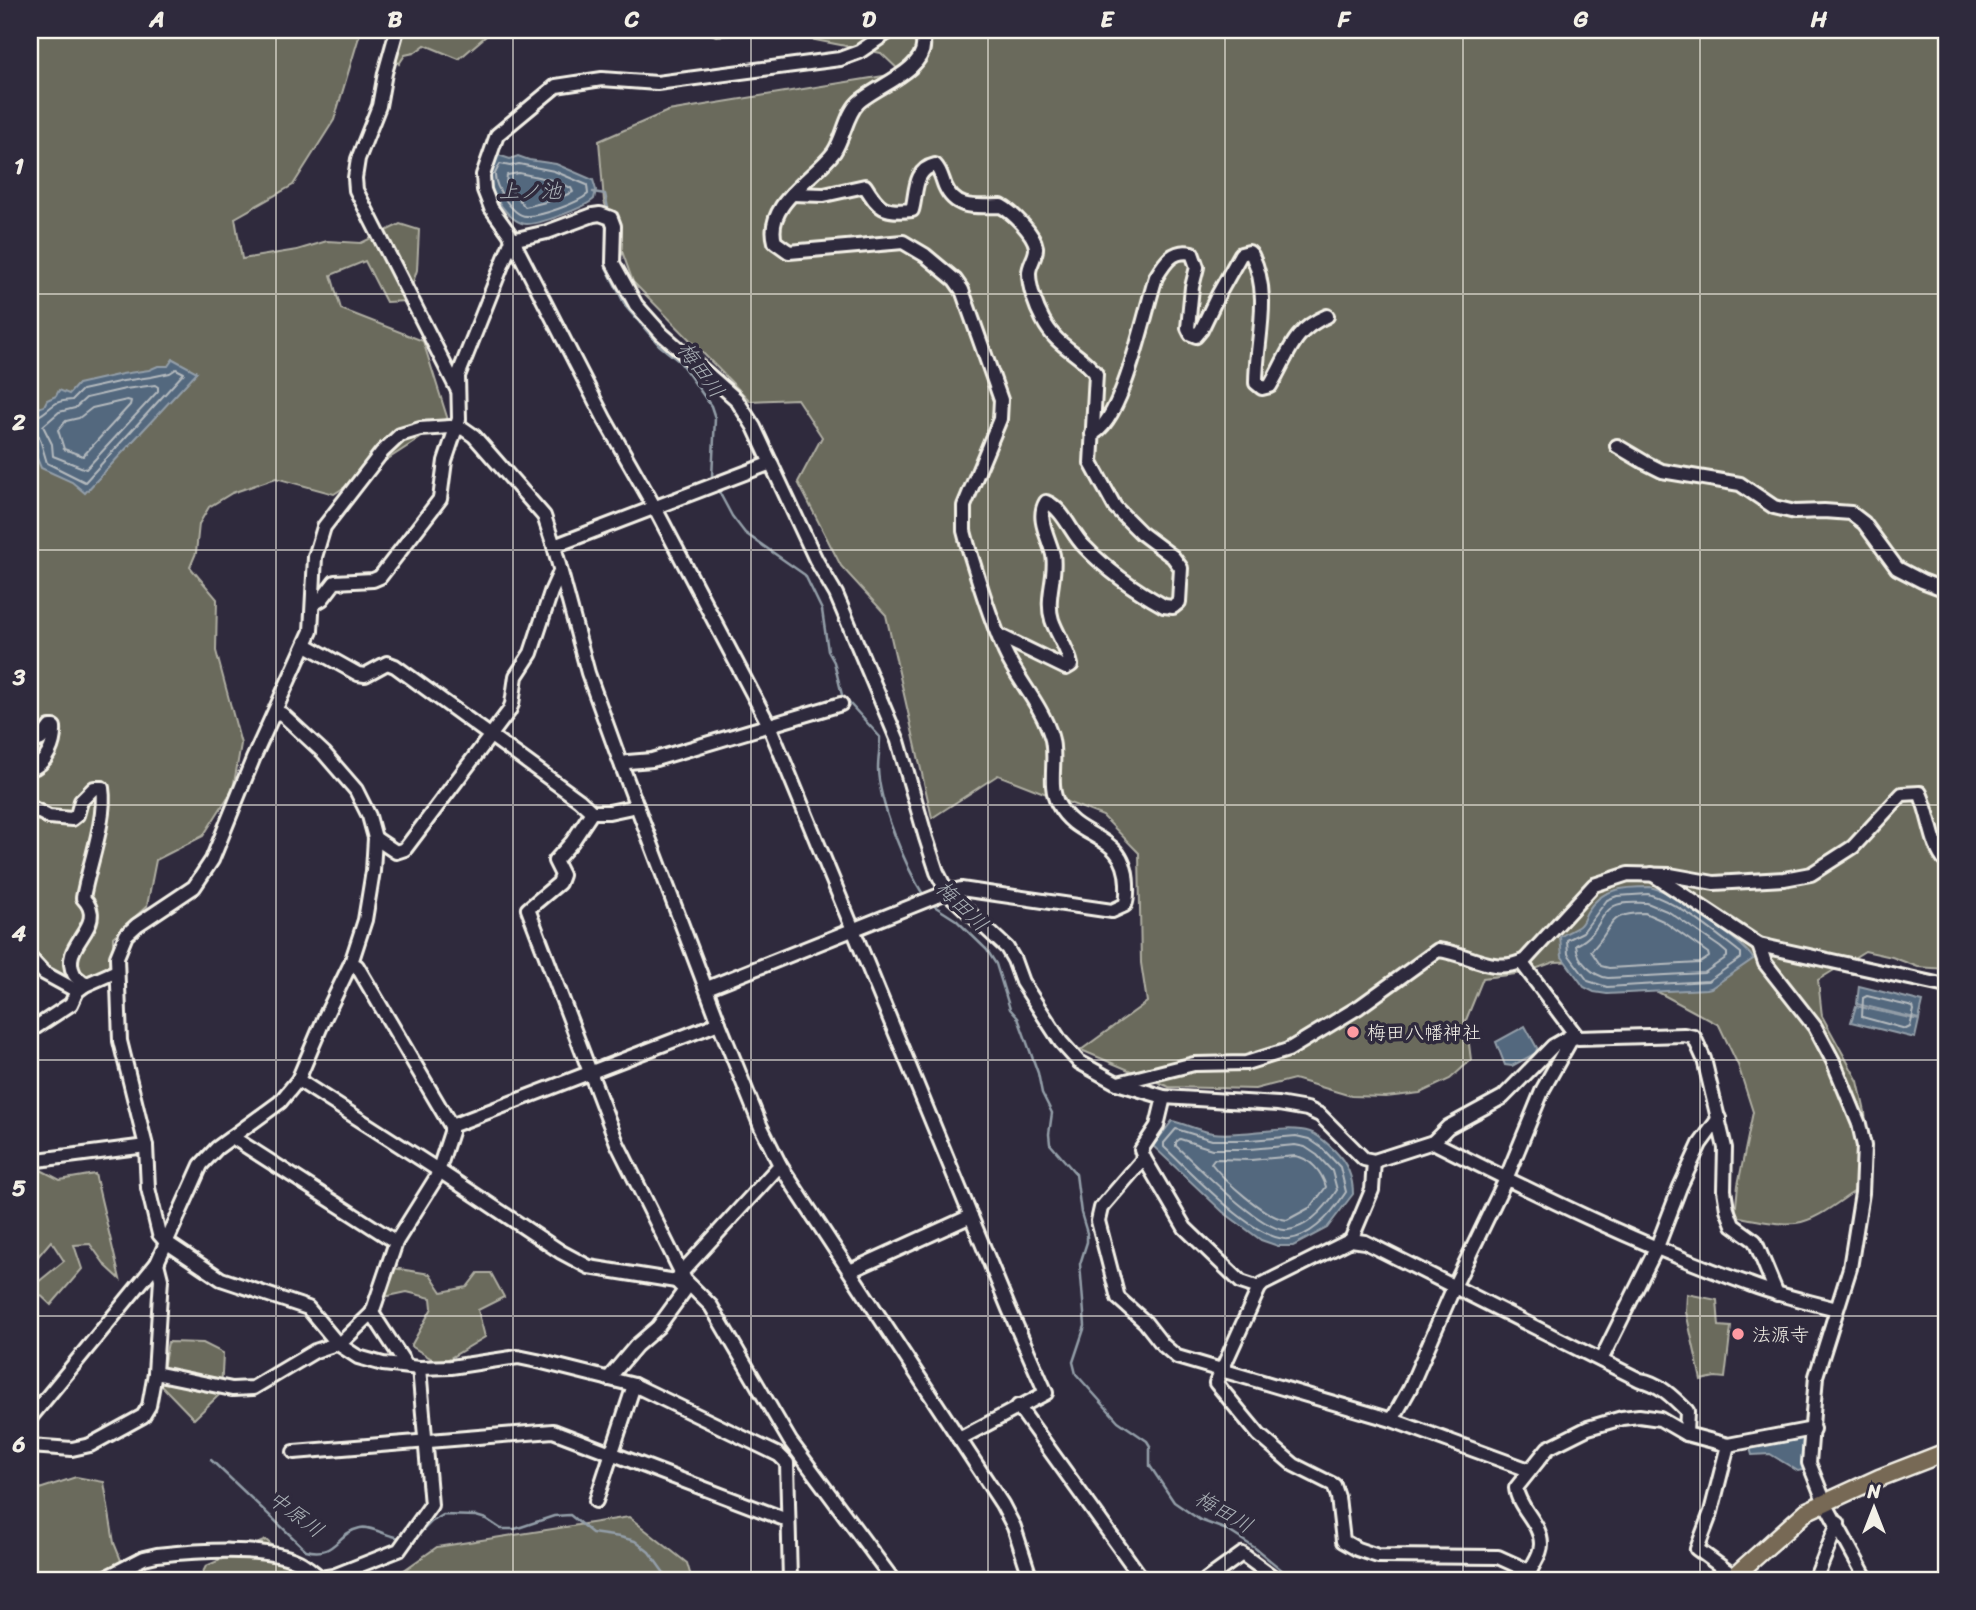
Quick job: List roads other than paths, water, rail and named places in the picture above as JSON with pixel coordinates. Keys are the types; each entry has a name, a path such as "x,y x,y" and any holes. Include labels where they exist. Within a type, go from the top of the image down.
{"main road":[{"path":"1732,1578 1807,1511 1879,1478 1946,1452"}],"street":[{"path":"397,30 379,106 358,159 356,190 457,389"},
{"path":"891,30 874,35 840,59 657,83 602,79 556,86 497,135 482,175 491,208 512,240 605,420 769,725 1046,1393 959,1439"},
{"path":"707,988 947,891 961,890 1111,911 1125,905 1127,900 1123,861 1118,851 1082,828 1059,806 1053,778 1052,739 1043,713 1005,653 968,546 964,531 964,506 1000,419 1001,400 962,290 955,280 925,255 903,242 789,252 775,242 773,220 792,194 834,151 858,104 904,72 920,56 923,40 919,32 914,30"},
{"path":"792,194 824,195 865,186 875,203 888,211 912,210 920,174 935,165 949,194 960,204 1005,208 1036,245 1029,272 1036,304 1044,321 1064,348 1089,365 1096,374 1091,463 1115,507 1141,533 1173,557 1181,568 1179,602 1173,607 1164,606 1105,567 1082,545 1057,510 1046,502 1043,509 1044,526 1053,556 1051,617 1071,665 1066,668 998,635"},
{"path":"512,240 547,232 593,215 608,217 614,226 613,263 636,305 662,334 736,399 754,427 816,560 836,594 898,741 937,872 947,891 1007,948 1022,982 1069,1051 1089,1069 1117,1083 1164,1097 1278,1104 1307,1109 1320,1115 1364,1159 1374,1161 1433,1142 1448,1127 1503,1097 1553,1046 1574,1034"},
{"path":"315,603 335,582 373,580 384,574 440,499 445,461 460,411 458,376 512,240"},
{"path":"1092,434 1097,432 1108,418 1122,393 1156,277 1174,254 1183,251 1192,253 1196,259 1188,328 1191,334 1196,336 1241,254 1250,252 1252,255 1262,287 1262,321 1256,368 1256,383 1262,388 1270,386 1292,343 1305,328 1327,316"},
{"path":"790,1580 787,1463 779,1455 635,1385 518,1357 451,1367 413,1367 383,1364 358,1357 338,1344 308,1308 221,1279 166,1242 159,1234 148,1188 146,1146 120,1041 117,957 126,935 194,887 212,860 253,759 311,631 315,603 316,557 324,527 374,461 400,435 420,429 464,429 474,436 544,516 588,673 719,1023 761,1127 780,1165 1002,1504 1014,1527 1031,1580"},
{"path":"1617,446 1662,471 1740,484 1774,507 1795,512 1824,510 1851,513 1864,523 1897,568 1922,582 1946,590"},
{"path":"554,546 771,463"},
{"path":"375,838 396,852 405,849 512,704 516,676 531,653 560,572"},
{"path":"306,645 358,674 366,675 387,663 394,666 592,812 609,812 637,806"},
{"path":"622,766 628,762 652,760 841,704"},
{"path":"30,1418 158,1263 201,1165 217,1148 280,1102 298,1080 351,963 365,920 373,871 375,838 369,816 356,789 282,714 276,713"},
{"path":"30,743 37,741 50,727 54,727 47,757 30,769"},
{"path":"30,807 49,817 72,819 77,815 81,801 94,788 102,788 99,832 83,898 91,909 91,918 71,953 71,965 81,988"},
{"path":"1117,1083 1194,1063 1246,1063 1288,1050 1359,1007 1438,950 1451,951 1493,966 1508,966 1521,962 1594,885 1628,874 1670,875 1714,883 1784,879 1811,874 1853,847 1902,794 1920,793 1927,807 1938,851 1946,863"},
{"path":"592,812 572,842 555,860 562,875 559,883 528,909 617,1143 685,1290 658,1327 636,1346 608,1379"},
{"path":"1652,874 1759,945 1946,986"},
{"path":"1759,945 1765,963 1815,1027 1833,1061 1859,1124 1864,1146 1862,1193 1850,1268 1816,1376 1809,1463 1825,1503 1867,1580"},
{"path":"30,958 44,973 81,988"},
{"path":"1521,962 1578,1038 1694,1037 1704,1059 1725,1148 1724,1190 1727,1209 1733,1225 1755,1241 1777,1294"},
{"path":"155,1373 232,1389 253,1388 315,1351 338,1344 372,1312 396,1242 436,1178 452,1132 357,966 351,963"},
{"path":"30,1031 71,1004 81,988 117,971"},
{"path":"450,1126 719,1023"},
{"path":"1392,1420 1410,1388 1453,1289 1506,1180 1543,1089 1574,1034"},
{"path":"298,1080 561,1252 589,1266 685,1280 711,1306 790,1441 893,1580"},
{"path":"1164,1097 1157,1126 1141,1150 1144,1158 1185,1228 1241,1282 1259,1288"},
{"path":"1601,1360 1657,1247 1700,1144 1719,1118"},
{"path":"232,1137 396,1242"},
{"path":"1433,1142 1506,1180 1657,1247 1777,1294 1836,1309"},
{"path":"30,1161 146,1146"},
{"path":"1144,1158 1101,1208 1098,1220 1106,1260 1118,1298 1145,1322 1163,1345 1177,1357 1392,1420 1529,1470"},
{"path":"1351,1240 1372,1190 1374,1161"},
{"path":"678,1277 780,1165"},
{"path":"850,1271 971,1216"},
{"path":"1686,1434 1688,1411 1670,1394 1650,1381 1640,1380 1453,1289 1365,1242 1351,1240 1259,1288 1216,1382 1259,1435 1294,1465 1334,1485 1343,1541 1378,1556 1498,1557 1529,1576 1539,1555 1541,1542 1517,1497 1516,1488 1548,1448 1580,1432 1622,1418 1639,1416 1660,1419 1686,1434 1728,1445 1813,1429"},
{"path":"30,1446 72,1449 103,1440 143,1416 149,1406 155,1373 161,1279 158,1263"},
{"path":"101,1580 144,1558 157,1555 242,1551 293,1560 321,1578 334,1576 399,1550 431,1505 424,1441 413,1367 372,1312"},
{"path":"596,1501 635,1385"},
{"path":"1018,1406 1143,1580"},
{"path":"294,1452 552,1431 787,1520"},
{"path":"779,1455 790,1441"},
{"path":"1728,1445 1711,1512 1697,1549 1732,1578"},
{"path":"1815,1580 1838,1523"},
{"path":"1206,1580 1242,1554 1277,1580"}],"water":[{"name":"上ノ池","path":"495,154 510,159 518,156 556,164 593,180 596,190 594,199 552,218 520,223 501,205 491,189 488,173"},
{"path":"173,359 197,372 85,493 72,482 41,468 36,456 37,449 33,446 34,440 30,437 30,411 44,406 59,390 69,394 78,384 168,366"},
{"path":"1650,887 1670,894 1702,915 1729,935 1753,959 1707,989 1607,994 1584,987 1562,957 1560,937 1581,924 1593,904 1606,894 1614,890"},
{"path":"1859,986 1923,1002 1919,1019 1857,1004"},
{"path":"1856,1006 1919,1020 1915,1038 1851,1022"},
{"path":"1525,1026 1537,1048 1536,1053 1512,1066 1505,1065 1496,1042"},
{"path":"1172,1121 1203,1131 1225,1134 1289,1129 1310,1132 1317,1135 1343,1160 1350,1176 1353,1194 1327,1228 1293,1246 1278,1246 1261,1240 1223,1212 1153,1146"},
{"path":"1805,1434 1807,1469 1798,1471 1770,1454 1752,1455 1749,1445"}],"waterway":[{"name":"梅田川","path":"593,192 605,194 609,213"},
{"name":"梅田川","path":"606,222 606,267 626,307 659,345 680,362 711,406 715,418 714,482"},
{"name":"梅田川","path":"717,488 745,533 805,575 822,610 828,651 834,662 842,695 880,737 878,769 883,799 909,869 924,896"},
{"name":"梅田川","path":"931,904 956,920 987,950 996,964 1010,1009 1018,1018 1038,1073 1042,1093 1052,1113 1050,1144 1076,1174 1081,1213 1087,1233 1080,1264 1085,1326 1073,1362 1076,1374 1118,1421 1147,1441 1150,1446 1150,1466 1174,1502 1200,1520 1227,1530 1255,1548 1294,1580"},
{"name":"中原川","path":"211,1460 306,1550 324,1551 360,1528 403,1538"},
{"name":"中原川","path":"416,1534 443,1515 476,1516 501,1529 515,1529 554,1516 570,1515 592,1533 635,1541 649,1552 669,1580"}],"place":[{"name":"梅田八幡神社","path":"1353,1032"},
{"name":"法源寺","path":"1738,1334"}]}
